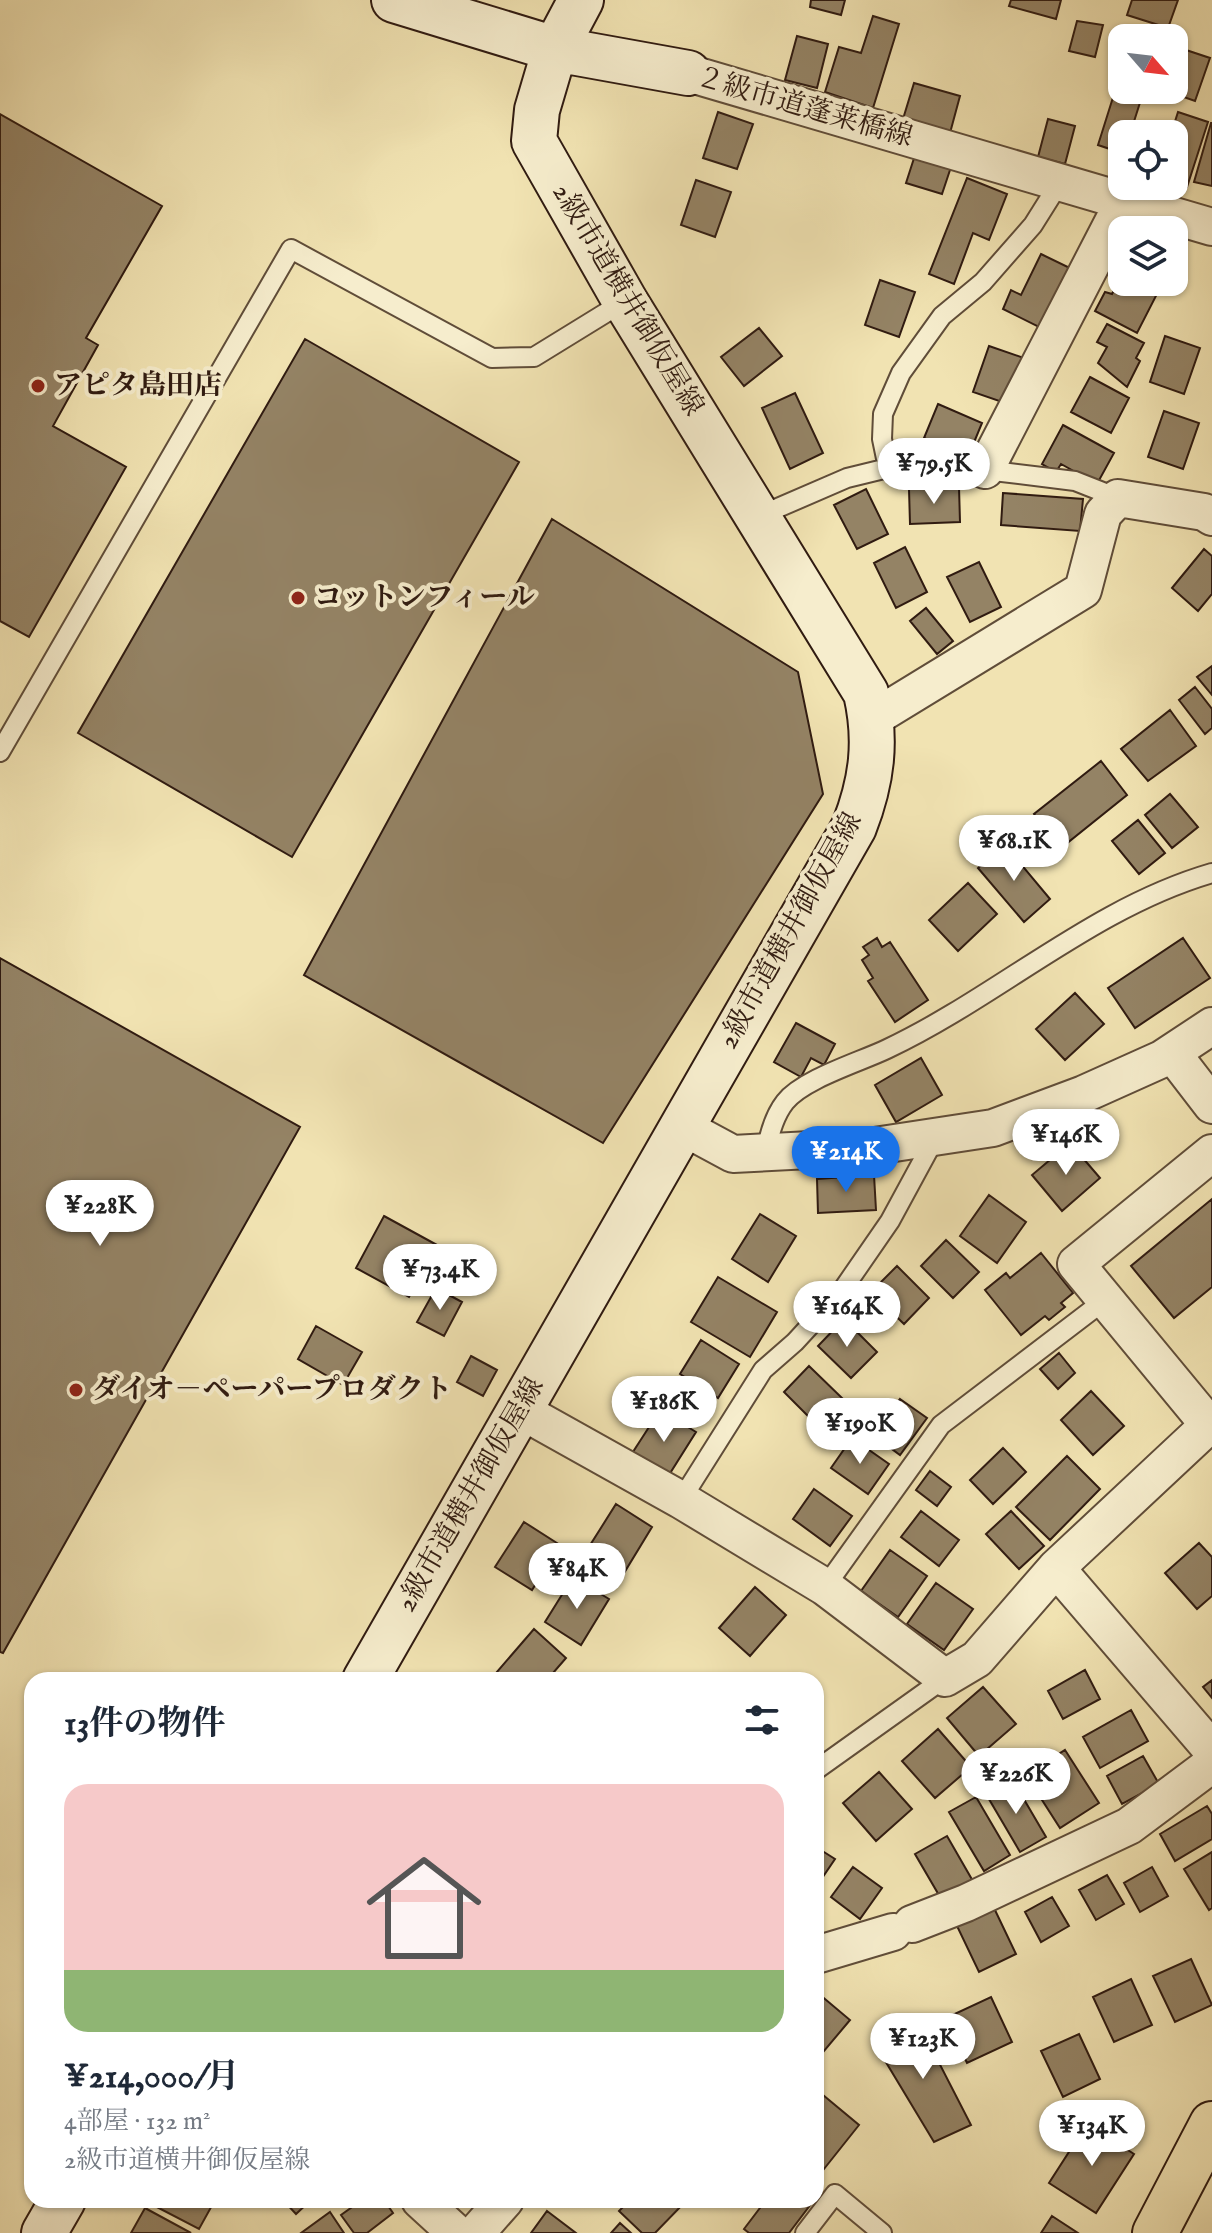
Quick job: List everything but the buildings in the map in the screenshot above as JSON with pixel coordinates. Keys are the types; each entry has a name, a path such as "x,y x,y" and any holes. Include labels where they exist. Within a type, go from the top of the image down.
{"main road":[{"path":"1155,2233 1212,2124"}],"street":[{"name":"２級市道蓬莱橋線","path":"394,0 555,49 688,73 1212,227"},
{"name":"2級市道横井御仮屋線","path":"370,1672 854,827 868,791 872,719 866,693 625,301 534,141 537,110 555,49 581,0"},
{"path":"985,470 1124,201"},
{"path":"872,719 1083,590 1103,514 1118,498 1204,512 1212,517"},
{"path":"681,1126 733,1154 868,1147 993,1128 1084,1094 1172,1053 1212,1026"},
{"path":"1172,1053 1212,1105"},
{"path":"520,1410 681,1500 825,1587 945,1678 977,1659 1056,1568 1209,1425 1076,1264 1212,1153"},
{"path":"1056,1568 1212,1750"},
{"path":"824,1952 902,1928 966,1903 1129,1826 1212,1764"},
{"path":"44,2233 58,2208"},
{"path":"429,2208 456,2233"},
{"path":"476,2233 498,2208"}],"lane":[{"path":"888,468 882,439 883,414 901,373 942,316 983,282 1033,225 1060,182"},
{"path":"0,752 291,249 492,358 534,357 625,301"},
{"path":"759,516 847,478 888,468 985,470 1075,481 1118,498"},
{"path":"766,1152 771,1129 786,1100 812,1083 953,1013 1117,910 1212,873"},
{"path":"681,1500 763,1370 795,1342 841,1292 890,1221 935,1138"},
{"path":"825,1587 941,1425 1105,1300"},
{"path":"824,1764 945,1678"},
{"path":"805,2233 835,2194 882,2233"}],"place":[{"name":"アピタ島田店","path":"38,386"},
{"name":"コットンフィール","path":"298,598"},
{"name":"ダイオ－ペーパープロダクト","path":"76,1390"}]}
